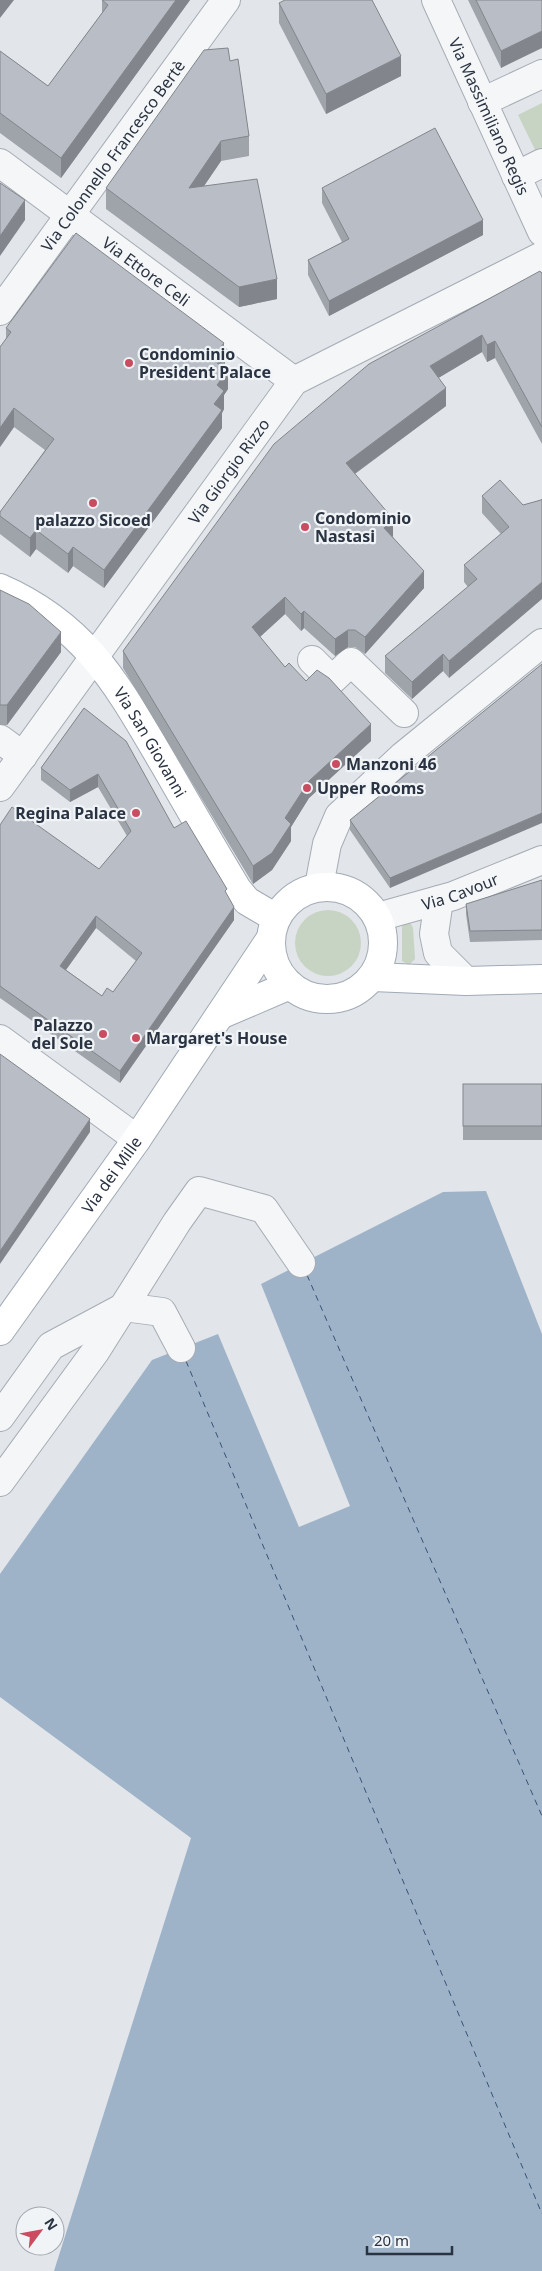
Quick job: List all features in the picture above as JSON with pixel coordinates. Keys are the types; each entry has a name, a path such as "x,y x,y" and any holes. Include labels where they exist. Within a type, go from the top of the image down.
{"main road":[{"name":"Via San Giovanni","path":"0,588 24,598 50,615 95,656 122,693 237,888 273,928"},
{"path":"273,928 272,956 279,972 290,986 309,996 331,999 354,993 373,977 380,963 383,948 382,932 378,917 370,906 347,890 320,886"},
{"name":"Via dei Mille","path":"0,1331 137,1139 220,1015 273,928 284,906 294,897 320,886"},
{"path":"373,977 466,981 542,979"},
{"path":"220,1015 290,986"}],"street":[{"name":"Via Colonnello Francesco Bertè","path":"0,311 226,0"},
{"name":"Via Massimiliano Regis","path":"436,0 542,232"},
{"path":"482,102 542,74"},
{"name":"Via Ettore Celi","path":"0,163 294,381"},
{"path":"516,176 542,163"},
{"name":"Via Giorgio Rizzo","path":"0,787 294,381 542,256"},
{"path":"320,886 327,844 339,816 403,756 542,643"},
{"path":"312,660 332,680 351,662 404,713"},
{"path":"0,739 23,756"},
{"name":"Via Cavour","path":"378,917 439,900 542,860"},
{"path":"439,900 434,934 438,954 466,981"},
{"path":"0,1039 137,1139"},
{"path":"0,1482 95,1352 200,1191 264,1209 301,1263"},
{"path":"0,1417 51,1346 124,1307 162,1312 181,1348"}],"green space":[{"path":"542,103 542,164 518,115"},
{"path":"328,910 341,913 351,920 358,930 361,943 358,956 351,966 341,973 328,976 315,973 305,966 298,956 295,943 298,930 305,920 315,913"},
{"path":"407,923 411,924 413,928 415,959 409,965 402,961 402,926"}],"water":[{"path":"486,1191 542,1334 542,2271 54,2271 59,2256 65,2256 65,2236 191,1838 0,1697 0,1574 152,1360 218,1334 299,1527 350,1506 261,1284 443,1192"}],"building":[{"path":"102,0 176,0 61,158 0,113 0,51 48,86 108,5"},
{"path":"285,0 372,0 401,56 326,94 279,3"},
{"path":"476,0 542,0 542,31 501,51"},
{"path":"228,48 230,61 238,59 249,136 221,141 189,188 257,179 277,279 239,287 106,188 204,50"},
{"path":"435,128 483,220 329,301 308,260 349,239 322,188"},
{"path":"0,183 25,200 0,236"},
{"path":"76,233 224,343 220,348 225,352 217,363 228,370 217,385 224,391 214,404 222,410 104,570 73,547 68,554 36,530 30,538 0,516 0,512 54,439 14,408 0,428 0,347 11,332 6,328"},
{"path":"540,271 542,274 542,427 495,341 487,345 482,335 430,366 446,388 346,463 393,519 384,528 424,571 365,637 355,630 348,630 335,639 304,611 301,614 285,597 252,627 285,667 289,663 306,681 317,670 329,678 371,724 309,781 285,818 291,824 272,853 253,866 123,651 274,444 369,364"},
{"path":"500,480 523,505 542,499 542,582 449,661 443,654 412,682 385,656 477,579 464,565 509,527 482,496"},
{"path":"0,590 29,604 61,632 7,705 0,705"},
{"path":"542,664 542,813 390,878 350,820"},
{"path":"84,708 126,741 174,828 186,821 227,889 225,891 234,907 120,1071 0,986 0,825 12,807 99,869 131,831 98,774 70,790 41,768","holes":["96,916 142,953 113,992 107,988 102,996 60,966"]},
{"path":"542,880 542,930 470,931 466,904"},
{"path":"0,1054 90,1119 0,1251"},
{"path":"463,1084 542,1084 542,1126 463,1126"}],"ferry route":[{"path":"307,1275 542,1816"},
{"path":"186,1361 542,2214"}],"place":[{"name":"Condominio President Palace","path":"129,363"},
{"name":"palazzo Sicoed","path":"93,503"},
{"name":"Condominio Nastasi","path":"305,527"},
{"name":"Manzoni 46","path":"336,764"},
{"name":"Upper Rooms","path":"307,788"},
{"name":"Regina Palace","path":"136,813"},
{"name":"Palazzo del Sole","path":"103,1034"},
{"name":"Margaret's House","path":"136,1038"}]}
